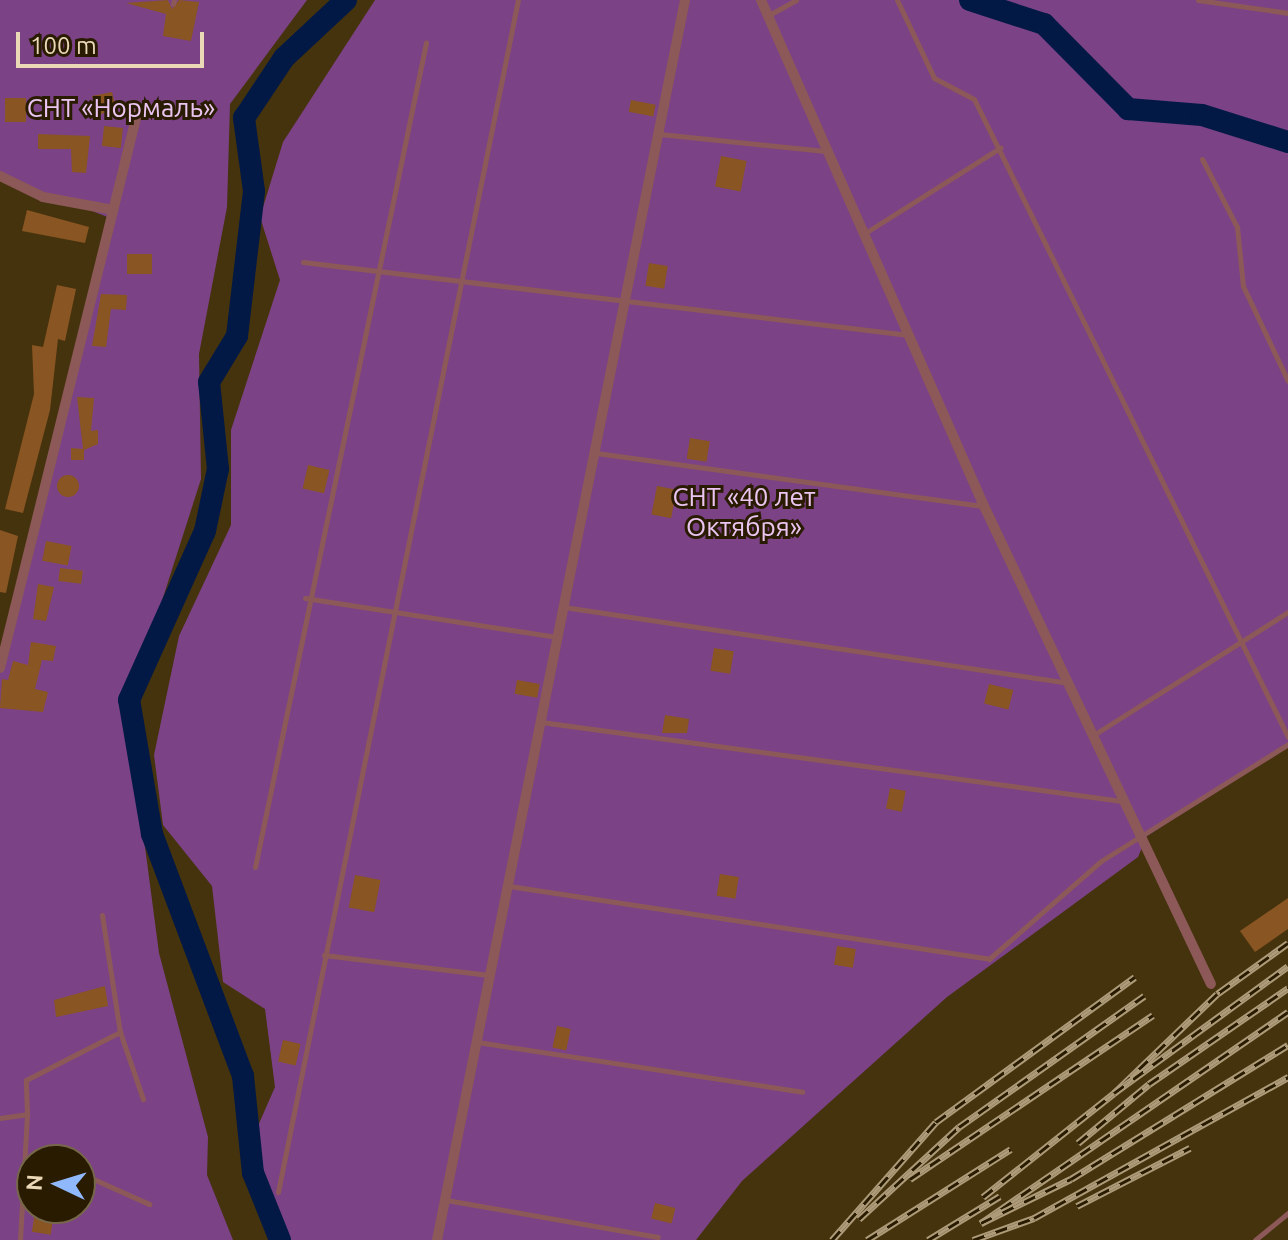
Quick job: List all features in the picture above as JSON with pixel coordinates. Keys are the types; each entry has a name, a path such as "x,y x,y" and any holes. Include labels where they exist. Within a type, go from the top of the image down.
{"street":[{"path":"437,1240 685,0"},
{"path":"761,0 984,506 1095,734 1123,801 1211,984"},
{"path":"0,668 81,350 108,209 122,186 137,114"},
{"path":"0,176 43,197 108,209"}],"lane":[{"path":"278,1192 518,0"},
{"path":"768,15 796,0"},
{"path":"897,0 934,78 974,99 1000,148 1288,737"},
{"path":"1198,0 1288,13"},
{"path":"255,867 305,598 426,43"},
{"path":"659,133 826,151"},
{"path":"864,234 1000,148"},
{"path":"1202,159 1237,227 1243,286 1288,381"},
{"path":"303,262 460,277 911,335"},
{"path":"595,453 984,506"},
{"path":"305,598 557,637"},
{"path":"563,607 1070,684"},
{"path":"1095,734 1288,612"},
{"path":"540,722 1123,801"},
{"path":"507,886 989,959 1142,835 1288,744"},
{"path":"102,915 120,1032 143,1099"},
{"path":"324,955 489,975"},
{"path":"29,1144 26,1080 120,1032"},
{"path":"476,1042 802,1092"},
{"path":"0,1118 27,1114"},
{"path":"96,1180 149,1204"},
{"path":"445,1200 658,1237"},
{"path":"1255,1240 1288,1213"}],"green space":[{"name":"СНТ «Нормаль»","path":"0,0 307,0 230,104 227,207 199,354 201,479 127,710 159,953 208,1137 207,1175 233,1240 0,1240 0,665 110,218 0,175"},
{"name":"СНТ «40 лет Октября»","path":"375,0 1288,0 1288,746 1147,836 1138,857 947,997 742,1181 696,1240 278,1240 250,1144 275,1087 265,1009 223,982 212,886 163,825 154,755 179,636 231,525 231,430 280,280 260,217 283,142"}],"building":[{"path":"168,0 172,9 179,0 199,2 191,41 163,36 166,14 126,3"},
{"path":"112,92 116,108 97,116 92,96"},
{"path":"5,98 26,98 26,122 5,122"},
{"path":"631,100 656,105 653,117 629,112"},
{"path":"104,126 123,128 121,148 102,146"},
{"path":"38,134 90,136 86,173 72,172 71,149 38,149"},
{"path":"721,156 747,161 741,191 715,186"},
{"path":"27,210 89,227 85,243 22,231"},
{"path":"127,254 152,254 152,274 127,274"},
{"path":"649,263 668,266 664,289 645,286"},
{"path":"57,285 76,289 65,341 58,339 50,410 23,513 5,509 34,394 32,345 43,347"},
{"path":"101,294 127,295 126,310 111,309 106,347 92,346"},
{"path":"77,397 94,398 91,431 98,430 98,444 84,450 84,460 71,460 71,448 83,449"},
{"path":"690,438 710,441 706,462 687,459"},
{"path":"308,465 329,470 324,493 303,488"},
{"path":"68,475 76,478 79,486 76,494 68,497 60,494 57,486 60,478"},
{"path":"657,486 677,490 671,518 651,514"},
{"path":"0,530 18,536 6,593 0,592"},
{"path":"46,541 72,546 68,566 42,561"},
{"path":"60,568 83,571 81,584 58,581"},
{"path":"38,584 54,587 46,621 33,619"},
{"path":"31,642 56,646 53,661 42,660 35,689 48,692 43,712 0,708 2,679 8,680 13,661 28,665"},
{"path":"714,648 734,651 730,674 710,671"},
{"path":"517,680 540,684 537,698 515,694"},
{"path":"989,684 1013,690 1008,709 984,703"},
{"path":"665,715 689,719 687,733 662,733"},
{"path":"890,788 906,791 902,812 886,809"},
{"path":"720,874 739,877 735,899 717,896"},
{"path":"355,875 381,880 374,912 349,907"},
{"path":"1288,898 1288,929 1255,952 1240,931"},
{"path":"837,946 856,949 853,968 834,965"},
{"path":"105,986 108,1006 56,1017 54,1000"},
{"path":"557,1026 571,1029 566,1050 552,1048"},
{"path":"283,1040 301,1044 296,1065 278,1061"},
{"path":"655,1203 675,1208 672,1224 651,1219"},
{"path":"33,1224 52,1224 51,1235 32,1232"}],"waterway":[{"path":"280,1240 253,1173 243,1076 152,834 129,700 205,531 218,469 209,382 237,336 254,191 244,118 284,58 346,0"},
{"path":"970,0 1044,24 1128,109 1202,115 1288,142"}],"railway":[{"path":"1288,943 1217,994 1114,1093 1288,966"},
{"path":"832,1240 936,1122 1135,977"},
{"path":"1078,1143 1149,1084 1288,988"},
{"path":"859,1219 959,1127 1144,996"},
{"path":"1288,1012 981,1223 1071,1179 1288,1045"},
{"path":"910,1179 1153,1015"},
{"path":"973,1240 1034,1218 1288,1077"},
{"path":"983,1197 1114,1093"},
{"path":"1077,1206 1190,1148"},
{"path":"867,1240 1011,1149"},
{"path":"928,1240 1000,1196"}]}
